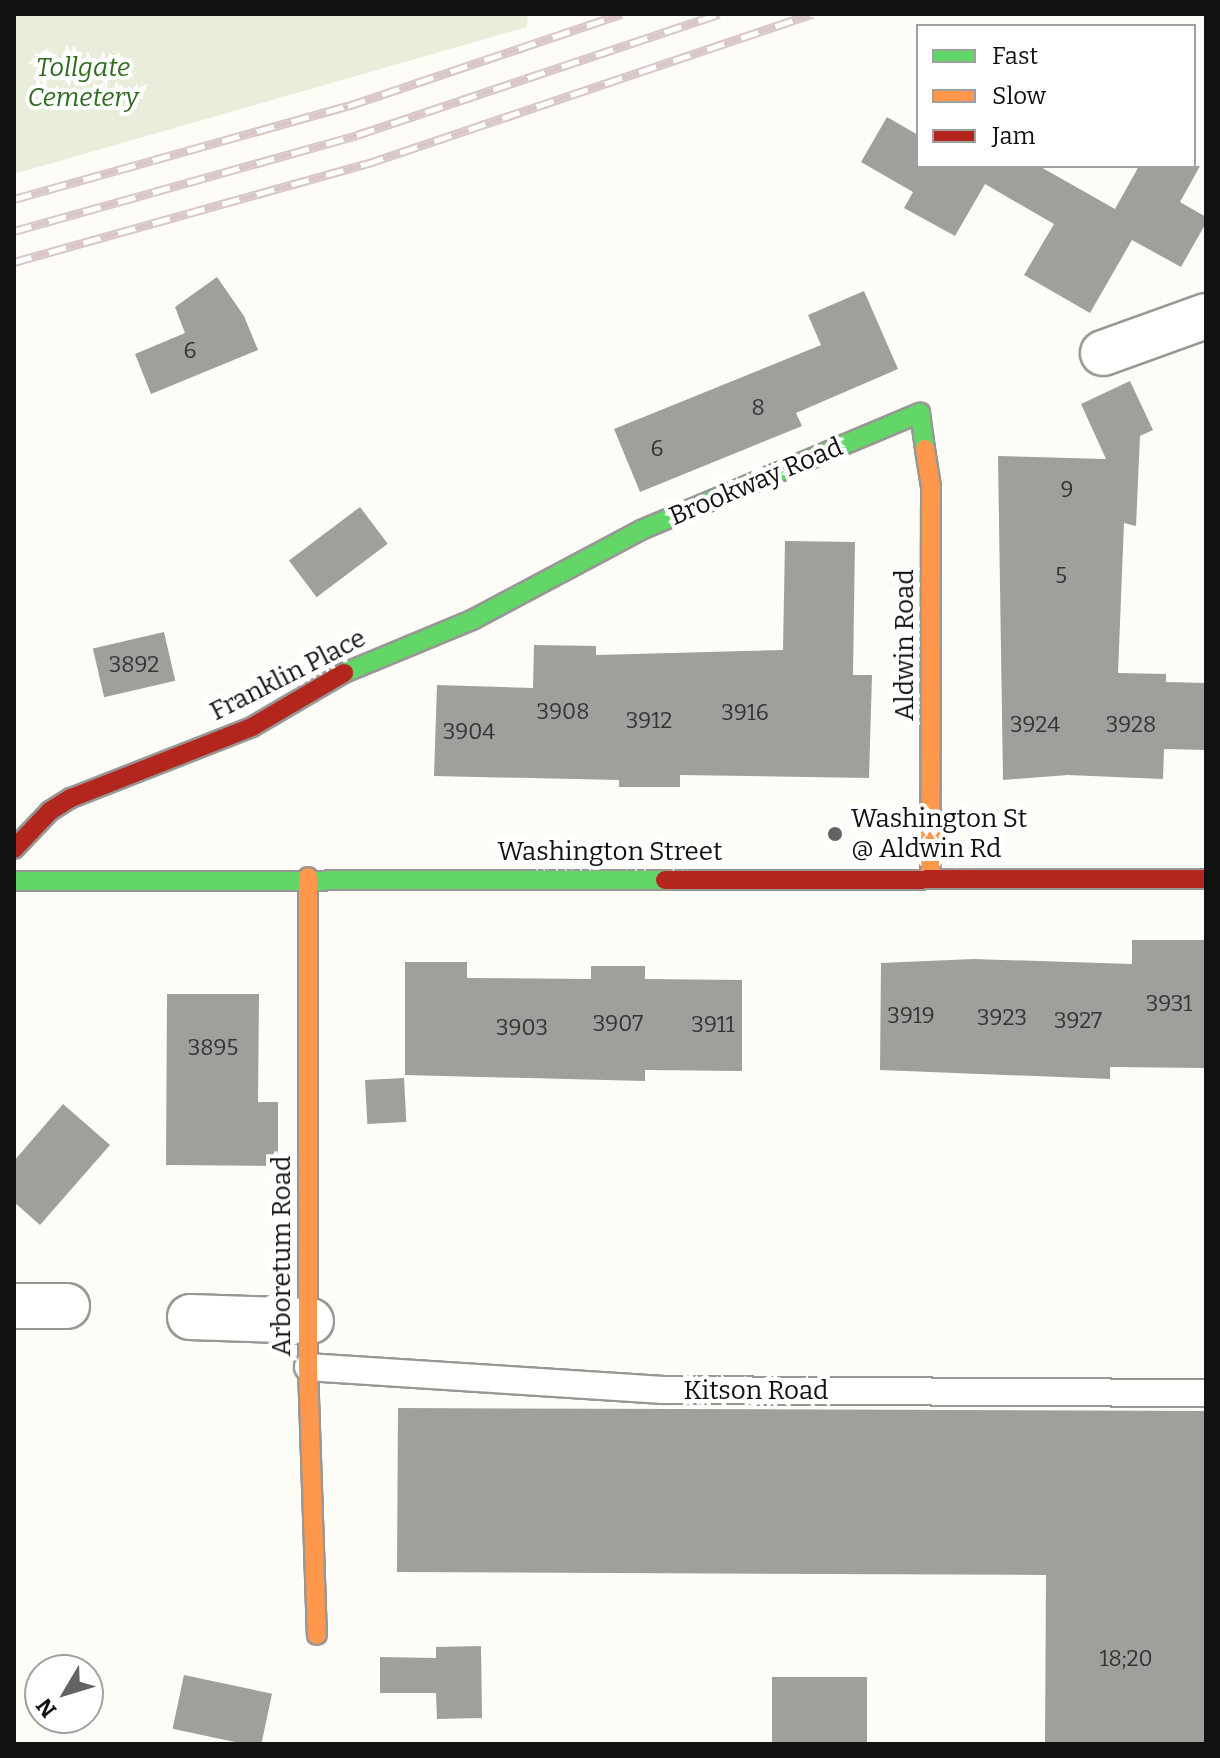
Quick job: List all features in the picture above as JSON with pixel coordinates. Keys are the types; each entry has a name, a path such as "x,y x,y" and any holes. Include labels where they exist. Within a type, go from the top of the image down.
{"street":[{"path":"1103,353 1206,316"},
{"name":"Brookway Road","path":"593,555 920,413"},
{"name":"Aldwin Road","path":"920,413 931,488 930,879"},
{"name":"Franklin Place","path":"14,849 50,811 71,798 252,727 351,669 472,620 593,555"},
{"name":"Washington Street","path":"14,881 308,877 1206,879"},
{"name":"Arboretum Road","path":"308,877 311,1321 308,1367 317,1635"},
{"path":"14,1306 67,1306"},
{"path":"190,1317 311,1321"}],"lane":[{"name":"Kitson Road","path":"308,1367 662,1390 1206,1393"}],"green space":[{"name":"Tollgate Cemetery","path":"14,14 528,14 527,27 14,174"}],"building":[{"path":"887,117 916,134 916,168 1043,168 1115,209 1138,168 1200,166 1180,202 1206,217 1206,223 1181,267 1132,240 1090,313 1024,275 1054,224 985,184 955,236 904,208 913,192 861,162"},
{"path":"217,277 244,316 258,350 151,394 135,354 185,333 175,307"},
{"path":"864,291 898,369 796,413 802,426 640,492 614,429 821,345 808,315"},
{"path":"1130,381 1153,430 1140,436 1136,526 1124,523 1118,673 1166,674 1166,682 1206,683 1206,750 1164,749 1163,779 1068,775 1003,780 998,456 1106,459 1081,404"},
{"path":"360,507 388,544 317,597 289,561"},
{"path":"785,541 855,542 853,675 872,675 869,778 680,775 680,787 619,787 619,780 434,776 437,685 533,688 534,645 596,646 596,655 783,650"},
{"path":"164,632 175,681 104,697 93,648"},
{"path":"1132,940 1206,940 1206,1068 1110,1067 1110,1079 880,1070 881,963 974,959 1132,964"},
{"path":"405,962 467,962 467,978 591,979 591,966 645,966 645,979 742,980 742,1071 645,1070 645,1081 405,1075"},
{"path":"167,994 259,994 258,1102 278,1102 278,1166 166,1165"},
{"path":"404,1078 406,1122 367,1124 365,1080"},
{"path":"63,1104 110,1145 40,1225 14,1202 14,1161"},
{"path":"398,1408 1206,1411 1206,1744 1045,1744 1046,1575 397,1572"},
{"path":"481,1646 482,1718 437,1719 436,1693 380,1693 380,1657 436,1658 436,1647"},
{"path":"184,1675 272,1694 261,1744 244,1744 173,1729"},
{"path":"772,1677 867,1677 867,1744 772,1744"}],"railway":[{"path":"14,199 348,106 622,14"},
{"path":"14,231 357,135 719,14"},
{"path":"14,262 366,164 813,14"}],"traffic: fast":[{"path":"344,673 472,620 641,530 920,413 925,449"},
{"path":"14,881 665,880"}],"traffic: slow":[{"path":"925,449 931,488 930,879"},
{"path":"308,877 308,1367 317,1635"}],"traffic: jam":[{"path":"14,849 50,811 71,798 252,727 344,673"},
{"path":"665,880 1206,879"}],"place":[{"name":"Washington St @ Aldwin Rd","path":"835,834"}]}
